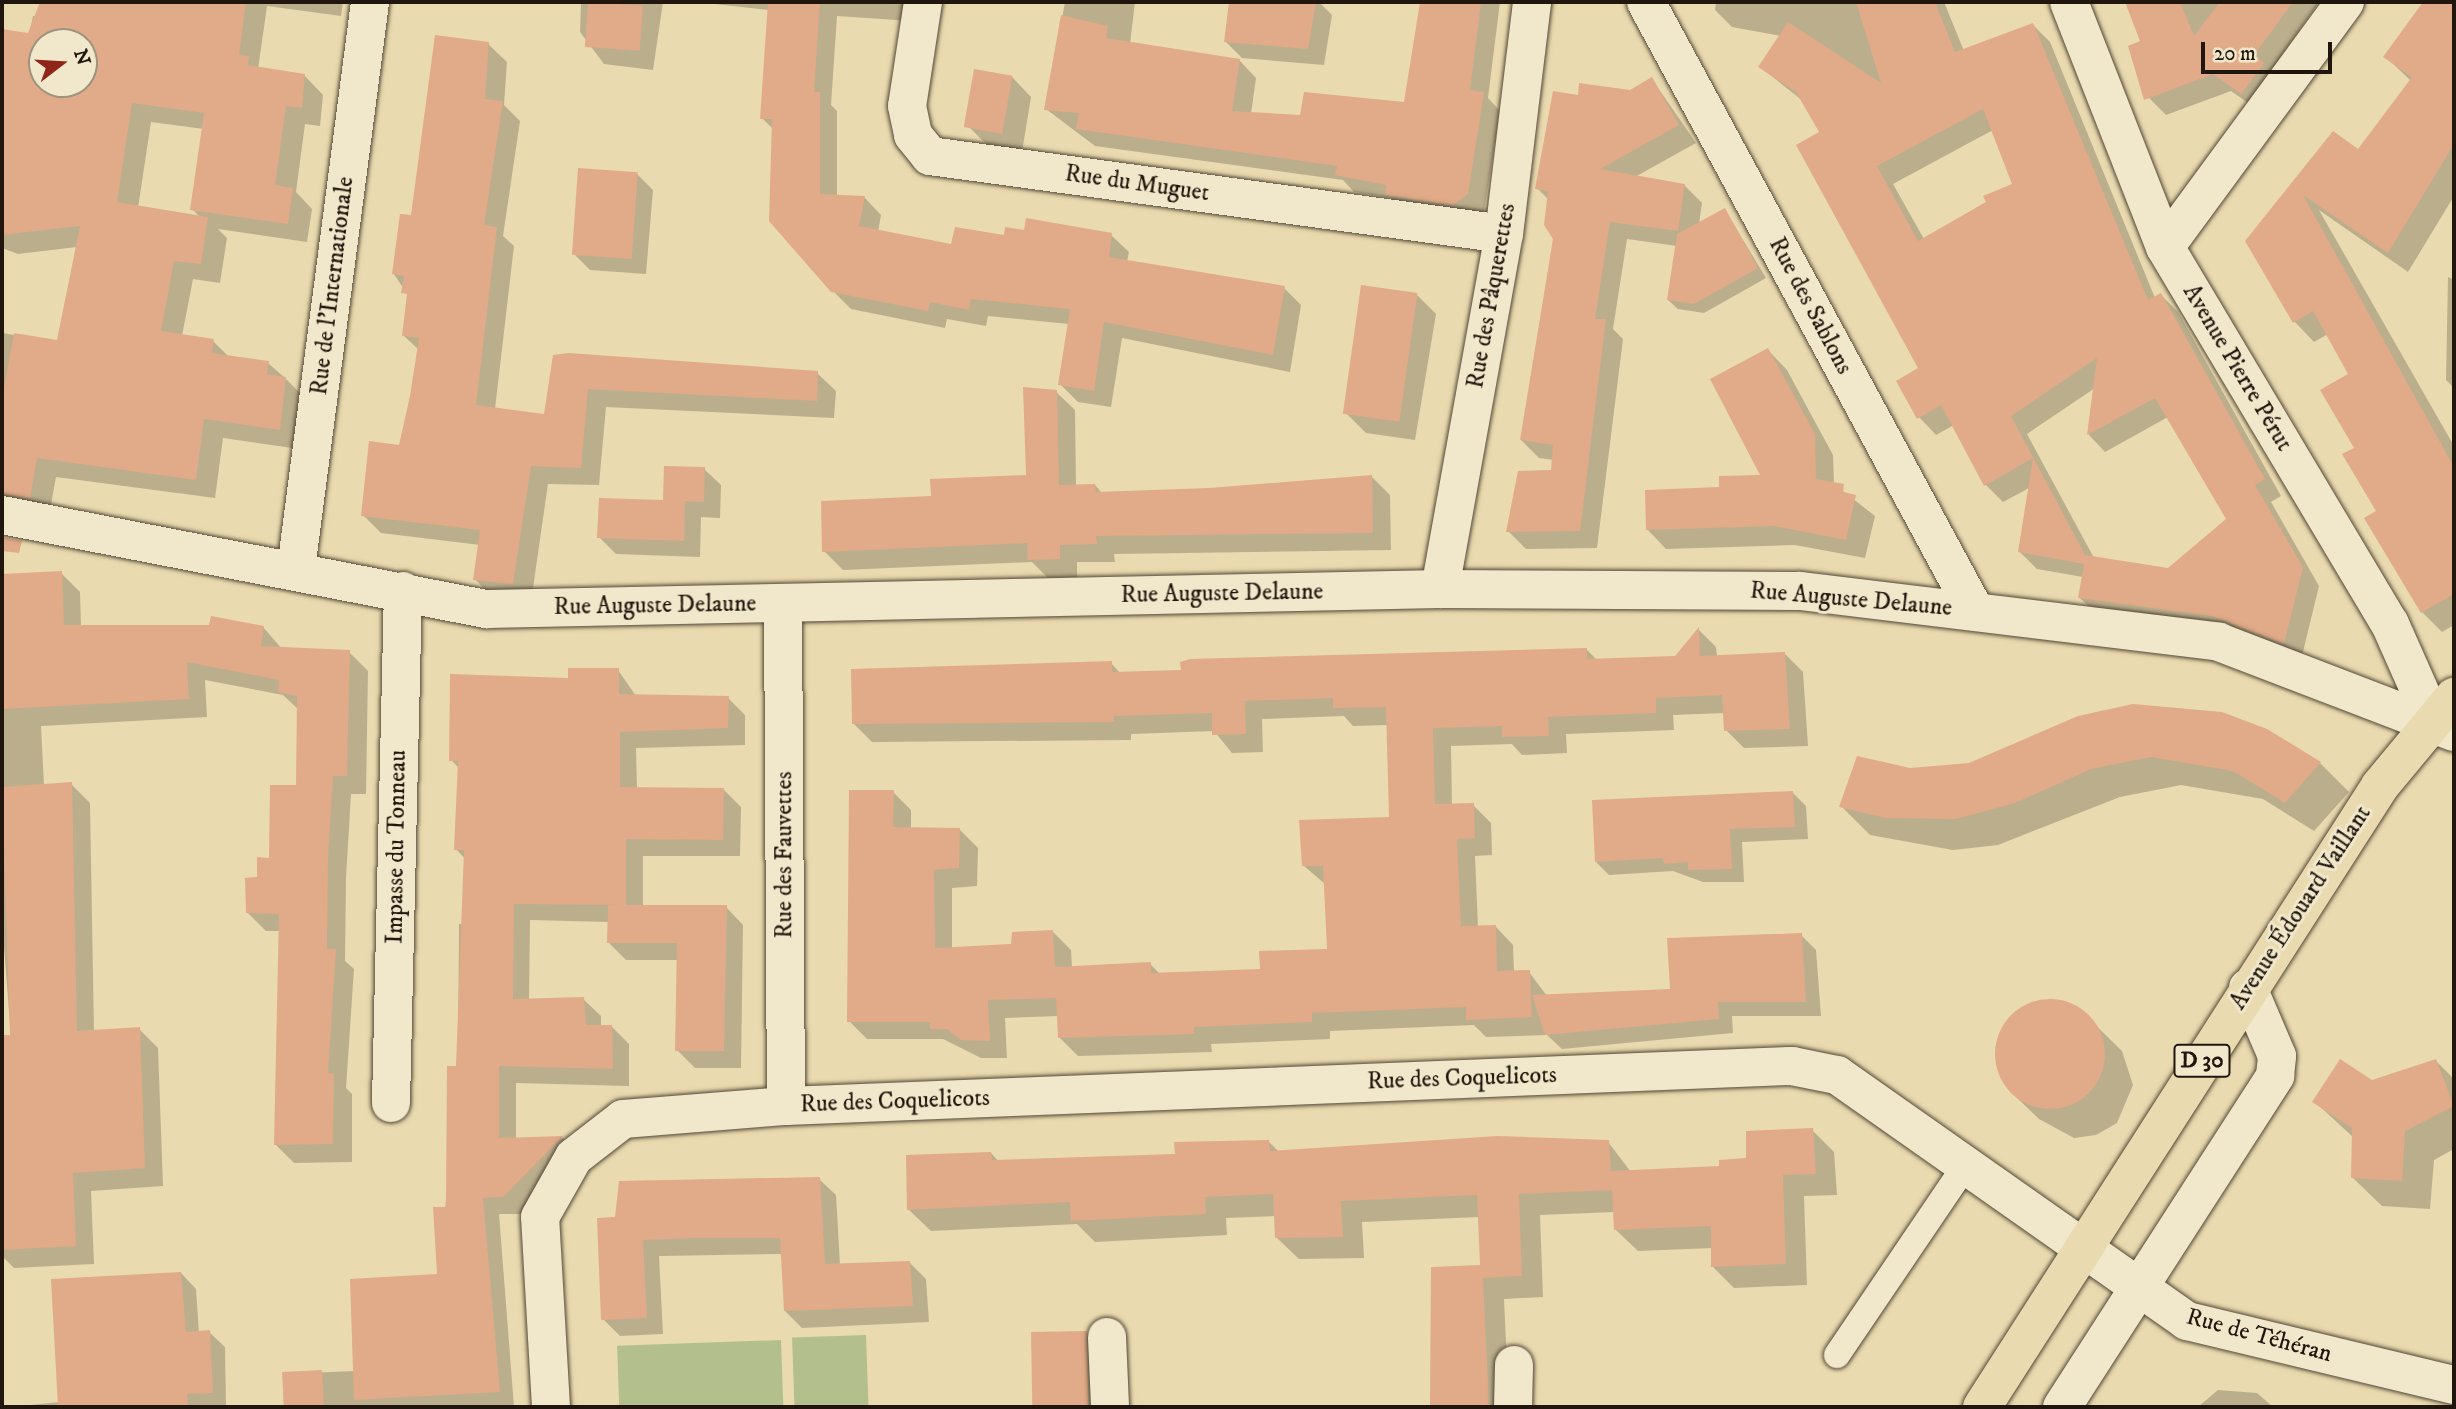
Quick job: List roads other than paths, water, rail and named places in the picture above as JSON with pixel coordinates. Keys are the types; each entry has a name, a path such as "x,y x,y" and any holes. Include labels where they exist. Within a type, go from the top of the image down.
{"main road":[{"name":"Avenue Édouard Vaillant","path":"1982,1407 2248,988 2380,786 2448,713"}],"street":[{"name":"Rue de l'Internationale","path":"296,569 370,2"},
{"name":"Rue du Muguet","path":"923,2 907,106 913,135 930,156 1504,234"},
{"name":"Rue des Pâquerettes","path":"1440,589 1504,234 1532,2"},
{"name":"Rue des Sablons","path":"1646,2 1975,611"},
{"name":"Avenue Pierre Pérut","path":"2069,2 2165,247 2390,624 2448,713"},
{"path":"2165,247 2345,2"},
{"name":"Rue Auguste Delaune","path":"2,514 296,569 486,609 1440,589 1800,592 2219,642 2448,713"},
{"name":"Impasse du Tonneau","path":"391,1103 403,591"},
{"name":"Rue des Fauvettes","path":"783,604 786,1106"},
{"path":"2063,1407 2136,1289 2275,1076 2277,1056 2248,988"},
{"name":"Rue des Coquelicots","path":"551,1407 540,1217 574,1157 623,1119 786,1106 1793,1066 1836,1075 2082,1248"},
{"name":"Rue de Téhéran","path":"2082,1248 2136,1289 2187,1321 2454,1385"},
{"path":"1107,1337 1110,1407"},
{"path":"1513,1407 1514,1365"}],"lane":[{"path":"1837,1355 1965,1166"}]}
